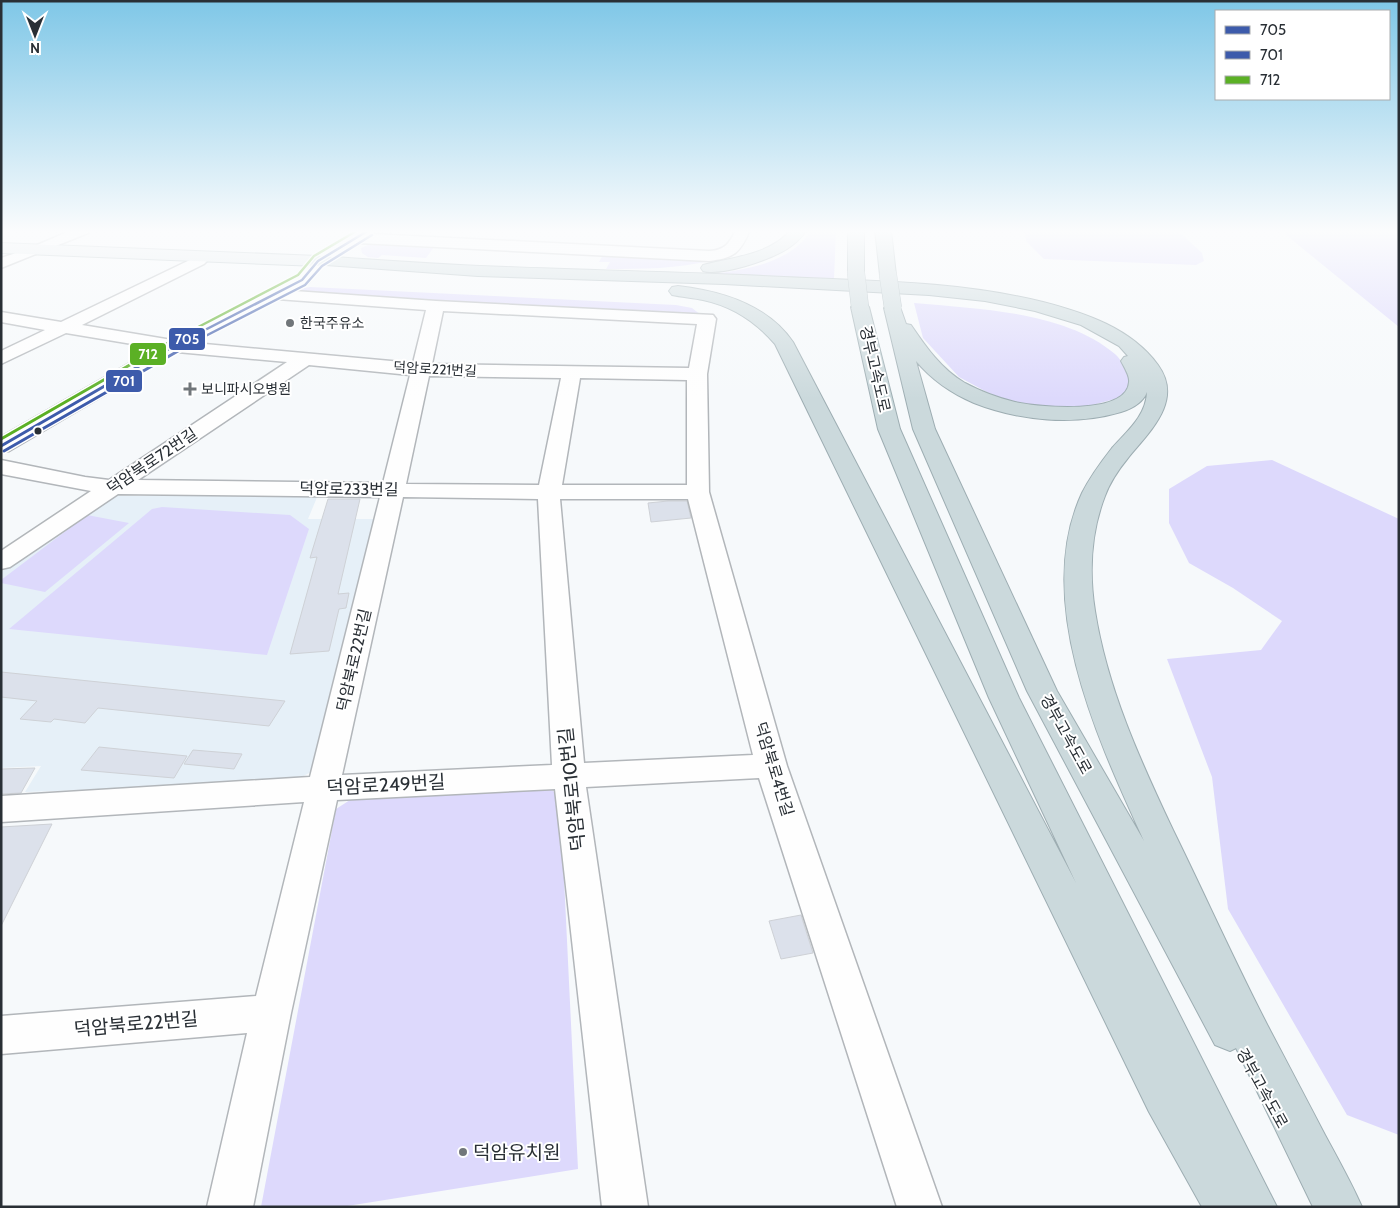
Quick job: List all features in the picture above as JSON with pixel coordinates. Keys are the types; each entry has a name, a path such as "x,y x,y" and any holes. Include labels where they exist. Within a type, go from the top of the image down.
{"highway":[{"path":"642,286 716,297 735,304 765,321 784,342 1164,1097 1228,1207"},
{"path":"781,286 914,293 1004,304 1065,321 1106,339 1126,355 1140,378 1140,389 1132,400 1115,408 1077,414 1034,412 994,403 959,387 935,369 906,333 893,308"},
{"name":"경부고속도로","path":"858,286 860,306 889,430 1004,698 1253,1207"},
{"path":"887,286 986,296 1048,309 1086,321 1129,345 1144,360 1155,378 1155,406 1148,422 1116,459 1098,484 1083,530 1079,580 1085,636 1098,689 1124,759 1252,1037 1338,1207"},
{"name":"경부고속도로","path":"890,286 893,308 924,429 1042,691 1328,1207"}],"street":[{"path":"1,358 147,286"},
{"path":"1,446 174,346 289,286"},
{"path":"274,294 436,306"},
{"name":"덕암북로4번길","path":"436,306 707,319 696,374 698,492 771,766 920,1207"},
{"name":"덕암북로22번길","path":"230,1207 271,1013 395,489 436,306"},
{"name":"덕암로221번길","path":"1,318 174,346 303,360 422,370 696,374"},
{"name":"덕암북로72번길","path":"1,562 303,360"},
{"name":"덕암북로10번길","path":"572,372 549,492 549,509 569,777 625,1207"},
{"name":"덕암로233번길","path":"1,466 85,484 115,487 698,492"},
{"name":"덕암로249번길","path":"1,809 324,788 771,766"},
{"name":"덕암북로22번길","path":"1,1035 271,1013"}],"shaded area":[{"path":"1349,286 1399,286 1399,327"},
{"path":"310,287 676,305 692,308 701,315 288,293 293,290"},
{"path":"914,303 992,310 1046,321 1071,329 1094,340 1115,354 1132,380 1122,397 1085,407 1048,409 996,397 959,377 923,338"},
{"path":"1272,460 1399,519 1399,1135 1347,1115 1228,909 1212,777 1167,659 1261,650 1282,621 1233,588 1189,563 1169,523 1169,489 1207,466"},
{"path":"318,495 308,519 378,519 311,772 290,783 25,792 41,766 1,768 1,572 116,496"},
{"path":"162,507 290,515 309,529 267,655 9,629 152,509"},
{"path":"87,515 129,523 45,592 1,583 1,580"},
{"path":"549,789 560,795 578,1169 341,1207 261,1207 336,809 350,800"}],"building":[{"path":"328,499 360,499 338,594 349,593 346,608 339,609 329,651 290,654 317,557 310,558"},
{"path":"687,501 691,518 651,522 648,503"},
{"path":"1,672 285,701 269,726 98,708 85,723 54,719 51,722 20,719 37,701 1,697"},
{"path":"99,747 187,756 174,778 81,770"},
{"path":"193,750 242,754 234,769 184,764"},
{"path":"35,768 21,793 1,794 1,769"},
{"path":"52,824 1,926 1,827"},
{"path":"801,915 813,953 781,959 769,921"}],"transit line":[{"name":"712","path":"1,439 171,341 276,286"},
{"name":"705","path":"1,446 174,346 290,286"},
{"name":"701","path":"4,451 177,351 302,286"}],"place":[{"name":"한국주유소","path":"290,323"},
{"name":"보니파시오병원","path":"190,389"},
{"name":"덕암유치원","path":"463,1152"}]}
